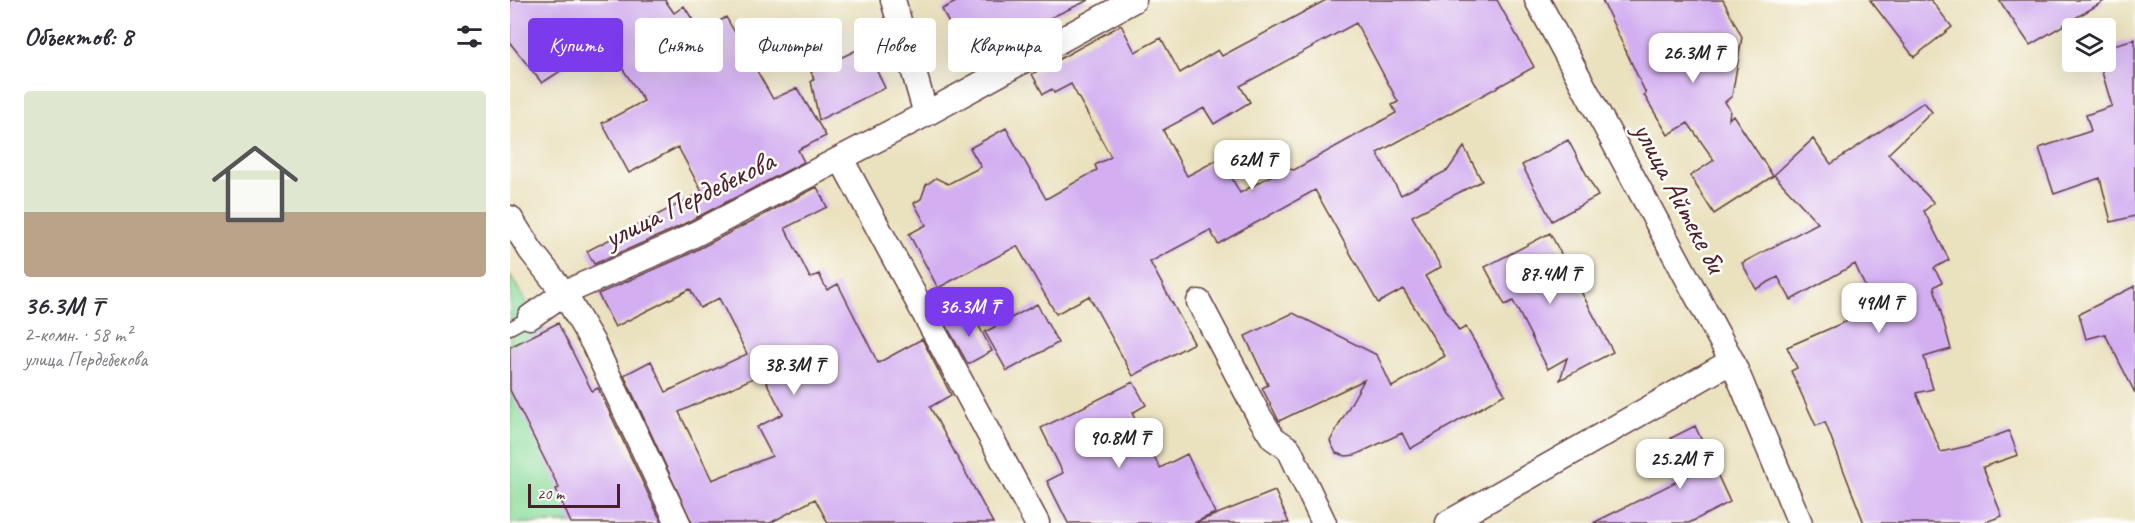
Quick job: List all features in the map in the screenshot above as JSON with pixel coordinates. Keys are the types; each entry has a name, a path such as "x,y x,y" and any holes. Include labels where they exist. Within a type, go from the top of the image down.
{"street":[{"path":"893,0 926,114"},
{"name":"улица Пердебекова","path":"520,322 564,293 678,243 926,114 1134,0"},
{"name":"улица Айтеке би","path":"1537,0 1732,361 1800,523"},
{"path":"841,159 1038,523"},
{"path":"510,218 531,251 564,293 593,343 678,523"},
{"path":"1198,302 1259,416 1273,438 1288,449 1324,523"},
{"path":"1448,523 1732,361"}],"green space":[{"path":"510,276 626,457 576,523 510,523"}],"building":[{"path":"510,0 665,0 674,13 684,6 692,18 635,18 635,72 723,72 723,19 726,17 735,33 735,72 758,72 773,99 797,88 826,136 798,150 804,162 672,230 594,264 587,251 702,192 678,147 629,173 602,123 644,101 623,69 623,18 528,18 528,66 510,43"},
{"path":"960,0 1089,0 1050,18 948,18 948,22 942,9"},
{"path":"1326,0 1497,0 1534,67 1377,153 1401,195 1448,170 1464,147 1482,181 1412,216 1441,267 1425,276 1459,331 1466,327 1505,394 1410,449 1402,433 1355,455 1346,456 1336,453 1330,441 1364,380 1279,421 1262,388 1268,385 1245,336 1293,313 1377,355 1392,387 1445,356 1403,289 1378,303 1315,190 1218,244 1210,230 1150,262 1194,343 1133,376 1089,296 1056,314 1017,246 938,288 909,234 926,225 914,203 921,199 926,185 936,178 948,184 981,167 970,148 1006,128 1046,199 1097,170 1095,165 1111,157 1071,84 1054,93 1052,89 1043,94 1032,74 1062,72 1062,57 1121,25 1135,52 1161,38 1180,73 1218,50 1222,56","holes":["1356,23 1398,102 1392,105 1396,113 1294,170 1285,168 1240,193 1221,158 1187,176 1163,130 1204,108 1214,124 1250,102 1240,86"]},
{"path":"1602,0 1723,0 1742,37 1732,96 1725,102 1730,110 1729,119 1733,115 1773,176 1714,214 1690,176 1714,160 1688,123 1668,135 1644,95 1646,94"},
{"path":"1870,0 1931,0 1952,27 1914,57"},
{"path":"1999,0 2106,0 2076,18 2062,18 2062,26 2030,45"},
{"path":"2135,39 2135,216 2111,222 2100,178 2054,194 2039,148 2091,131 2086,115 2112,106 2102,72 2116,72 2116,44"},
{"path":"854,51 854,72 877,72 885,88 819,120 811,81 814,79 811,72 842,72 842,57"},
{"path":"533,72 559,72 542,83"},
{"path":"1924,102 1932,112 1888,154 1934,203 1924,211 1949,260 1934,268 1942,282 1934,287 1951,349 1924,357 1933,389 1916,393 1941,452 1968,446 2009,431 2018,455 1983,467 2002,516 1983,523 1864,523 1825,422 1816,426 1791,371 1797,368 1787,347 1875,309 1855,264 1791,300 1778,277 1756,289 1742,263 1818,223 1774,175 1813,139 1831,164"},
{"path":"1568,140 1598,196 1552,221 1522,165"},
{"path":"817,187 827,207 785,228 810,278 819,274 827,290 838,284 878,363 922,339 951,395 930,407 993,523 828,523 815,499 770,523 692,523 624,375 651,361 666,392 747,354 719,298 700,308 690,289 615,327 598,294 685,256","holes":["762,374 783,414 757,427 772,456 712,480 679,412"]},
{"path":"1550,233 1613,352 1560,380 1567,358 1548,369 1513,301 1505,305 1485,267"},
{"path":"2135,286 2135,393 2105,334 2086,339 2079,314"},
{"path":"1037,304 1058,343 1007,371 985,332"},
{"path":"971,311 992,351 968,364 946,325"},
{"path":"558,323 592,391 598,388 662,523 571,523 556,489 559,488 510,390 510,347"},
{"path":"1133,382 1146,405 1132,413 1160,468 1187,454 1215,513 1194,523 1068,523 1047,481 1063,473 1041,428"},
{"path":"1695,426 1730,502 1689,523 1593,523 1690,475 1671,438"},
{"path":"1275,491 1289,523 1197,523 1197,522"}]}
